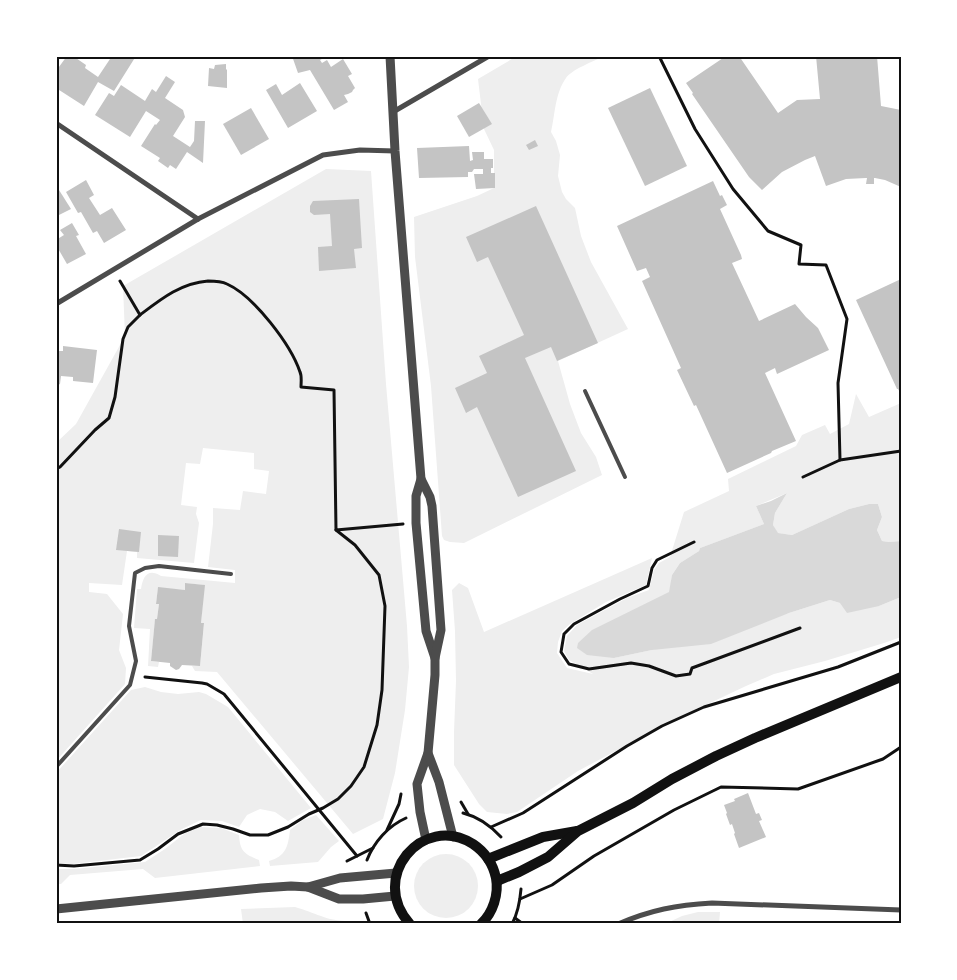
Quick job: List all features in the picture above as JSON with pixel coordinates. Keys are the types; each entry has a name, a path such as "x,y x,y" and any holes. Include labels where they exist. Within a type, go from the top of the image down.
{"main road":[{"path":"496,881 548,857 578,831 633,803 672,779 716,756 780,727 901,677"},
{"path":"488,858 543,837 578,831"},
{"path":"410,924 404,918 395,896 396,873 407,853 426,840 439,836 466,840 479,848 488,858 494,869 496,896 492,910 481,924"}],"street":[{"path":"390,56 392,112 421,479 416,496 416,523 426,631 435,658"},
{"path":"392,112 489,56"},
{"path":"56,123 198,219"},
{"path":"56,304 198,219 323,155 360,150 395,151"},
{"path":"421,479 430,497 432,506 441,630 435,658 428,753 417,784 426,840"},
{"path":"428,753 439,782 453,837"},
{"path":"308,887 340,878 396,873"},
{"path":"56,909 292,886 308,887 339,899 395,896"},
{"path":"618,924 652,911 692,904 901,910"}],"lane":[{"path":"584,391 625,477"},
{"path":"56,767 130,685 136,661 129,626 135,573 145,568 159,566 231,574"}],"path":[{"path":"659,56 695,129 733,189 768,231 801,246 799,264 826,265 847,319 838,383 840,460"},
{"path":"114,270 140,315"},
{"path":"56,469 109,418 115,397 123,339 128,327 140,315 167,295 190,285 210,281 227,283 247,297 270,322 287,346 301,373 301,387 334,390 336,530"},
{"path":"803,477 840,460 901,451"},
{"path":"336,530 416,523"},
{"path":"56,866 140,860 178,834 203,824 233,828 250,835 268,835 288,827 338,799 351,786 364,767 377,725 382,690 385,606 380,575 355,545 336,530"},
{"path":"694,542 657,560 652,568 648,586 574,624 564,634 561,652 568,664 589,669 630,663 650,666 676,676 690,674 692,668 800,628"},
{"path":"491,827 523,813 627,746 662,726 704,707 838,667 901,642"},
{"path":"132,676 202,683 224,694 357,856"},
{"path":"520,899 552,885 594,856 674,810 721,787 798,789 882,759 901,747"},
{"path":"512,924 515,918 523,924"}],"shaded area":[{"path":"517,56 604,56 578,69 566,78 557,97 551,132 560,155 558,176 562,192 575,208 581,236 591,262 628,329 558,361 570,404 581,433 596,457 602,475 464,543 450,542 444,540 442,536 431,386 415,257 414,217 477,196 494,188 494,150 484,129 478,79"},
{"path":"326,169 371,171 409,667 405,710 395,773 383,819 353,834 217,672 195,671 192,666 200,666 204,624 201,623 204,585 185,583 185,590 158,588 156,603 159,604 157,619 155,620 151,661 159,662 158,667 148,666 150,629 134,628 137,589 141,589 143,580 149,573 161,576 235,583 235,570 208,567 213,508 240,510 243,491 266,494 269,471 254,469 254,453 203,448 200,464 186,463 181,505 197,507 196,514 199,523 194,563 137,558 137,552 127,551 122,585 89,583 89,592 107,594 123,614 119,650 126,668 125,684 56,761 56,443 76,424 125,336 123,286"},
{"path":"856,394 869,417 901,403 901,541 882,541 877,530 882,517 878,504 869,504 849,509 792,535 777,533 773,525 775,513 787,493 756,506 764,524 700,548 699,551 680,563 672,575 670,592 652,602 614,658 652,650 830,600 840,603 879,606 901,597 901,637 825,661 774,674 672,721 578,771 517,812 507,814 487,812 479,804 454,765 456,681 452,590 459,583 468,588 484,632 652,558 646,585 606,602 562,631 557,653 567,668 593,674 569,660 564,651 567,636 577,625 627,598 649,590 654,570 659,563 670,557 684,512 729,491 728,479 796,446 802,435 825,425 830,434 849,424"},
{"path":"787,493 775,513 773,525 778,533 792,535 849,509 869,504 878,504 882,517 877,530 882,541 901,541 901,597 879,606 847,613 840,603 830,600 789,613 711,644 652,650 614,658 587,655 577,648 578,643 592,630 669,592 672,575 680,563 699,551 700,548 764,524 756,506"},
{"path":"145,687 161,692 178,694 199,692 228,707 311,808 288,821 275,812 260,809 247,815 239,827 222,821 201,820 182,829 141,856 73,864 56,863 56,773 131,690"},
{"path":"316,815 339,841 318,862 270,866 269,861 275,859 285,850 290,830 303,820"},
{"path":"199,827 221,828 239,835 240,845 244,851 259,860 260,866 155,878 143,869 70,875 61,884 56,884 56,869 145,862 184,834"},
{"path":"440,854 452,854 469,863 476,874 478,886 476,898 469,909 452,918 440,918 428,913 419,904 414,892 414,880 419,868 428,859"},
{"path":"295,907 326,918 343,921 365,921 366,924 243,924 241,909"},
{"path":"698,912 720,912 719,924 665,924 682,916"}],"building":[{"path":"67,56 73,56 98,77 112,56 136,56 114,91 98,82 84,106 56,88 56,71"},
{"path":"292,56 327,56 320,60 322,63 327,60 331,67 343,59 352,74 348,76 355,88 352,92 344,95 348,102 334,110 310,70 298,73"},
{"path":"726,56 739,56 778,113 797,100 820,99 816,56 877,56 881,106 901,110 901,187 875,178 874,184 866,184 866,178 846,179 826,186 815,156 782,172 762,190 749,177 686,83"},
{"path":"226,64 227,88 208,86 209,68 214,69 215,65"},
{"path":"166,76 175,82 165,98 183,110 185,117 173,136 190,147 194,141 195,121 205,121 203,163 187,152 176,169 170,165 168,168 158,161 160,158 141,146 155,124 160,120 146,111 130,137 95,115 109,93 114,96 121,85 145,101 152,89 156,92"},
{"path":"300,83 317,111 288,128 266,90 276,84 282,95"},
{"path":"650,88 687,166 645,186 608,108"},
{"path":"479,103 492,124 469,137 457,116"},
{"path":"251,108 269,139 241,155 223,124"},
{"path":"535,140 538,146 529,150 526,145"},
{"path":"469,146 470,161 473,160 472,152 484,152 484,159 493,159 491,173 495,173 495,188 476,189 474,174 483,174 483,169 474,169 472,172 468,172 468,177 419,178 417,148"},
{"path":"86,180 94,195 89,198 100,215 112,208 126,230 104,243 97,231 93,233 81,212 78,213 66,192"},
{"path":"713,181 720,196 722,195 727,205 720,209 742,259 732,263 759,321 795,304 818,328 829,350 777,374 775,368 765,373 796,441 727,473 696,405 694,406 677,370 681,368 642,281 650,277 646,268 637,271 617,226"},
{"path":"59,190 71,209 59,215 56,210 56,192"},
{"path":"359,199 362,248 354,249 356,268 319,271 318,247 332,246 330,214 314,215 310,212 310,206 313,201"},
{"path":"536,206 598,343 557,361 551,347 525,358 576,471 518,497 477,407 466,413 455,388 487,373 479,356 524,335 488,257 477,262 466,237"},
{"path":"72,223 79,235 76,236 86,254 67,264 56,245 56,240 64,235 60,230"},
{"path":"901,279 901,394 856,300"},
{"path":"63,346 97,350 93,383 73,381 73,377 61,376 60,384 56,386 56,351 63,351"},
{"path":"119,529 141,532 139,552 116,550"},
{"path":"158,535 179,536 178,557 158,556"},
{"path":"185,583 205,585 201,623 204,623 200,666 182,665 176,670 170,666 170,663 151,661 155,619 157,619 159,604 156,604 158,587 185,590"},
{"path":"748,793 756,814 759,813 762,820 759,821 766,837 739,848 724,805"}]}
